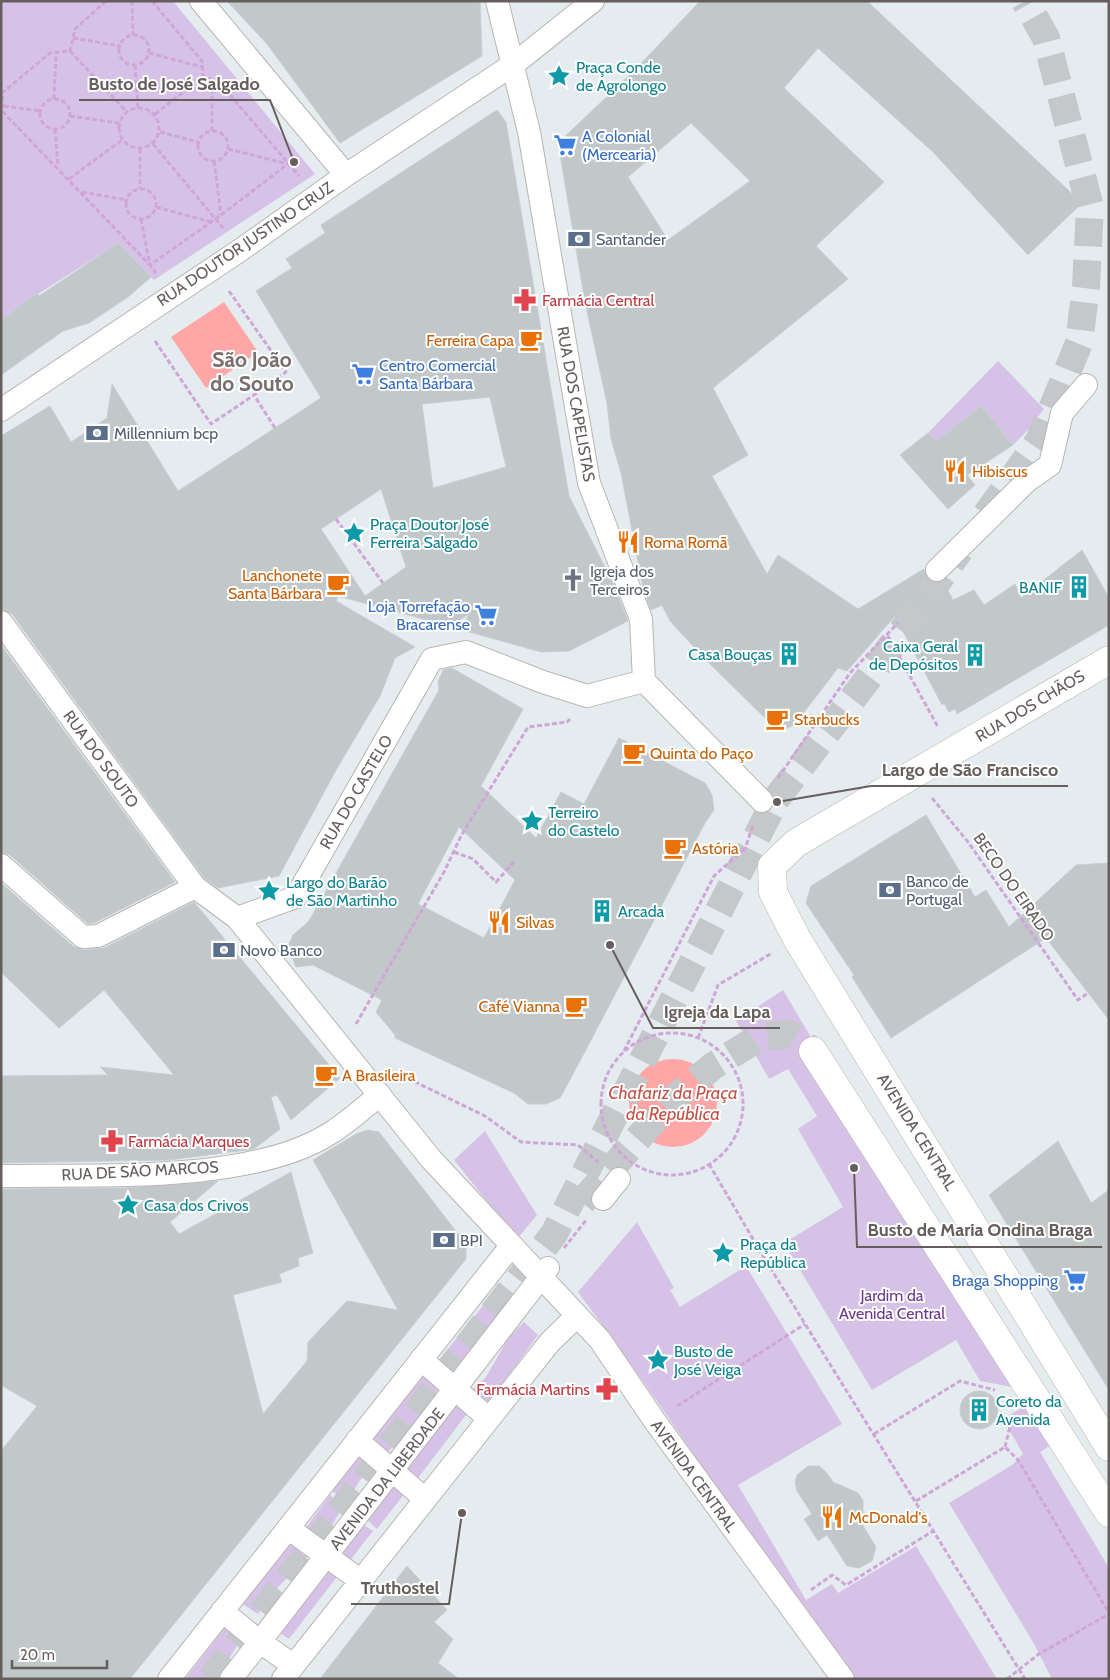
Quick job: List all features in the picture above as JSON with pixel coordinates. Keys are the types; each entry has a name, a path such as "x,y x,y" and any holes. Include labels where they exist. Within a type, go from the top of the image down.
{"street":[{"path":"201,1 346,175"},
{"name":"RUA DOS CAPELISTAS","path":"497,1 514,64 529,132 589,483 641,619 644,681"},
{"name":"RUA DOUTOR JUSTINO CRUZ","path":"1,410 213,268 346,175 514,64 593,1"},
{"path":"937,570 1027,481 1050,465 1062,414 1086,385"},
{"name":"RUA DO SOUTO","path":"1,622 199,891 237,918 380,1095"},
{"name":"RUA DO CASTELO","path":"237,918 296,896 428,650 466,652 543,682 587,696"},
{"name":"RUA DOS CHÃOS","path":"796,843 1109,660"},
{"path":"587,696 644,681 762,801"},
{"name":"AVENIDA CENTRAL","path":"796,843 772,866 773,892 785,915 1109,1447"},
{"path":"1,865 83,937 98,936 199,891"},
{"path":"812,1051 1109,1513"},
{"name":"AVENIDA CENTRAL","path":"380,1095 431,1159 511,1246 544,1273 577,1316 600,1340 654,1420 843,1679"},
{"name":"RUA DE SÃO MARCOS","path":"1,1176 159,1173 226,1167 280,1155 328,1134 380,1095"},
{"path":"603,1199 619,1179"},
{"path":"169,1679 511,1246"},
{"name":"AVENIDA DA LIBERDADE","path":"231,1679 527,1299 544,1273"},
{"path":"222,1611 260,1642 288,1672 550,1342 577,1316"},
{"path":"421,1359 489,1419"},
{"path":"357,1440 425,1499"},
{"path":"288,1528 326,1557 361,1580"}],"path":[{"path":"70,51 75,29 106,1"},
{"path":"132,1 133,35"},
{"path":"152,1 202,61 203,77"},
{"path":"133,35 142,37 148,44 149,53 144,62 135,65 126,63 120,56 120,46 124,38 133,35"},
{"path":"73,38 120,46"},
{"path":"70,51 50,53 2,94 4,112 150,265"},
{"path":"70,51 127,112"},
{"path":"54,99 56,52"},
{"path":"149,53 202,67"},
{"path":"135,65 138,108"},
{"path":"203,77 219,82 288,164"},
{"path":"155,114 203,77"},
{"path":"212,80 212,131"},
{"path":"54,99 63,101 69,108 70,116 65,126 55,129 47,127 41,120 40,111 45,102 54,99"},
{"path":"4,106 40,111"},
{"path":"138,108 148,109 155,114 160,123 160,132 153,144 140,149 130,147 122,140 119,132 119,123 127,112 138,108"},
{"path":"70,116 119,123"},
{"path":"55,129 58,168"},
{"path":"212,131 220,133 226,140 228,149 223,157 214,161 205,159 199,152 198,142 203,134 212,131"},
{"path":"160,132 198,142"},
{"path":"69,179 122,140"},
{"path":"153,144 216,219"},
{"path":"140,149 140,188"},
{"path":"228,149 288,164"},
{"path":"214,161 221,215"},
{"path":"150,265 216,219 288,164"},
{"path":"140,188 149,191 155,198 156,207 151,215 141,219 132,216 127,209 126,200 131,192 140,188"},
{"path":"81,192 126,200"},
{"path":"156,207 211,222"},
{"path":"141,219 150,265"},
{"path":"138,317 211,424 254,396 286,372 213,268"},
{"path":"254,396 275,428"},
{"path":"336,519 383,583"},
{"path":"624,1051 638,1040 661,1033 685,1033 707,1041 725,1056 738,1076 743,1098 742,1122 732,1143 716,1160 695,1172 672,1175 648,1171 628,1160 612,1142 602,1120 601,1097 606,1074 624,1051 714,876 745,848 762,801 850,673 888,636 898,623"},
{"path":"888,636 942,736"},
{"path":"368,1006 454,852 461,836 528,728 568,722 587,696"},
{"name":"BECO DO EIRADO","path":"927,794 968,842 1078,1000 1088,993"},
{"path":"454,852 473,859 496,882 513,863 512,861"},
{"path":"698,1038 718,985 775,951"},
{"path":"395,1072 485,1116 521,1142 578,1146 619,1179"},
{"path":"709,1164 805,1324 1025,1679"},
{"path":"544,1273 603,1199"},
{"path":"654,1420 805,1324"},
{"path":"874,1434 960,1381 998,1390"},
{"path":"916,1501 1004,1447 1013,1413"},
{"path":"1004,1447 1018,1460 1109,1614 1039,1654 1006,1679"},
{"path":"788,1605 832,1575 846,1585 933,1531"}],"green space":[{"path":"1,1 173,1 315,174 154,280 118,243 1,320"},
{"path":"998,361 1044,409 1028,430 1013,445 981,406 952,429 947,451 928,433"},
{"name":"Jardim da Avenida Central","path":"783,990 1053,1444 1040,1452 1109,1568 1109,1679 1052,1679 1033,1642 949,1503 1012,1465 1023,1454 1003,1419 1023,1407 1012,1387 980,1381 956,1340 872,1390 784,1243 843,1207 798,1129 817,1116 788,1069 769,1079 736,1021"},
{"path":"485,1131 537,1215 517,1239 454,1160"},
{"path":"637,1222 674,1288 670,1290 680,1307 746,1266 842,1424 738,1485 806,1600 832,1584 838,1593 916,1546 997,1679 850,1679 648,1388 578,1292"},
{"path":"495,1291 510,1306 451,1377 435,1365"},
{"path":"524,1322 538,1335 486,1407 469,1393 486,1377 509,1337"},
{"path":"427,1371 443,1383 408,1431 386,1454 372,1441"},
{"path":"458,1400 469,1411 415,1482 402,1471"},
{"path":"360,1456 373,1468 360,1480 347,1501 332,1491"},
{"path":"393,1483 405,1493 377,1529 364,1517"},
{"path":"330,1495 343,1507 322,1541 305,1529"},
{"path":"361,1523 373,1531 348,1563 334,1554"},
{"path":"291,1543 309,1554 270,1596 258,1614 243,1604"},
{"path":"328,1564 340,1573 289,1639 274,1629"},
{"path":"228,1624 243,1636 230,1657 209,1679 185,1679"}],"water":[{"path":"224,302 258,352 206,388 171,337"},
{"name":"Chafariz da Praça da República","path":"673,1059 690,1062 698,1066 710,1078 714,1086 717,1103 714,1120 710,1128 698,1140 690,1144 673,1147 656,1144 648,1140 636,1128 632,1120 629,1103 632,1086 636,1078 648,1066 656,1062"}],"building":[{"path":"227,1 480,1 482,56 340,143 267,44"},
{"path":"700,1 867,1 1082,203 1028,255 933,152 818,48 784,88 884,182 816,246 848,279 713,388 748,455 712,476 767,574 778,555 858,609 924,569 928,580 934,583 943,581 953,600 974,590 984,605 1015,584 1021,598 1082,550 1109,598 1109,625 957,714 955,709 949,712 944,703 942,705 895,616 847,671 838,668 795,724 784,730 776,729 706,660 670,621 662,605 651,610 643,588 621,473 611,439 607,403 585,302 558,143 634,71","holes":["691,123 750,181 668,240 628,177"]},
{"path":"497,110 506,122 569,496 613,583 628,621 569,651 541,652 462,630 469,614 449,626 338,596 336,601 415,647 395,658 380,696 336,770 279,876 218,888 204,878 12,614 1,609 1,436 50,406 71,442 107,418 112,384 178,491 321,398 256,291 292,268 286,259 325,233 321,225","holes":["490,397 506,467 433,488 422,404","381,489 406,567 365,596 321,529"]},
{"path":"118,243 151,277 128,297 89,323 63,331 1,375 1,320 37,293 39,296"},
{"path":"981,406 1013,445 967,475 975,485 948,509 900,455 928,433 937,441"},
{"path":"1,645 175,882 94,923 88,924 10,855 1,852"},
{"path":"452,668 523,709 481,786 536,838 561,792 584,804 619,738 705,783 712,795 714,810 705,823 580,1061 560,1098 546,1104 528,1104 514,1093 395,1038 395,1035 376,1012 382,1000 313,965 296,967 288,946 293,935 308,922 313,914 439,690 438,682 443,670","holes":["459,827 515,880 484,938 418,904"]},
{"path":"926,815 975,897 986,890 1009,927 1076,865 1109,863 1109,1020 1046,938 891,1038 852,977 854,975 806,903 811,886"},
{"path":"1,883 74,947 84,950 104,948 194,902 340,1078 291,1120 277,1095 271,1097 280,1129 254,1149 169,1160 1,1163 1,1076 108,1075 100,1067 174,1075 104,990 59,1028 1,972"},
{"path":"368,1130 379,1132 466,1244 466,1259 130,1679 1,1679 1,1451 37,1406 1,1385 1,1189 126,1188 218,1181 170,1222 179,1234 291,1172 313,1253 298,1258 299,1266 279,1274 282,1282 233,1295 263,1414 307,1361 308,1342 347,1301 398,1310 313,1160 356,1134"},
{"path":"1058,1141 1091,1203 1109,1190 1109,1390 989,1195"},
{"name":"Coreto da Avenida","path":"979,1391 992,1397 998,1410 992,1423 979,1429 966,1423 960,1410 966,1397"},
{"name":"McDonald's","path":"808,1466 819,1466 833,1482 858,1493 863,1500 863,1526 876,1547 872,1561 859,1568 847,1566 827,1535 818,1541 804,1519 812,1514 797,1491 795,1482 797,1475"},
{"path":"407,1566 447,1610 434,1622 453,1639 438,1663 459,1679 320,1679"}],"tunnel":[{"path":"986,515 1039,441 1079,343 1086,286 1090,207 1046,38 1025,1"},
{"path":"211,1679 554,1234 776,799 870,676 960,550"},
{"path":"582,1202 671,1101 713,1066 760,1037 789,1034 813,1051"}],"place":[{"name":"Praça Conde de Agrolongo","path":"559,76"},
{"name":"A Colonial (Mercearia)","path":"565,145"},
{"name":"Busto de José Salgado","path":"294,162"},
{"name":"Santander","path":"579,239"},
{"name":"Farmácia Central","path":"525,300"},
{"name":"Ferreira Capa","path":"531,340"},
{"name":"Centro Comercial Santa Bárbara","path":"363,374"},
{"name":"Millennium bcp","path":"97,433"},
{"name":"Hibiscus","path":"955,471"},
{"name":"Praça Doutor José Ferreira Salgado","path":"354,533"},
{"name":"Roma Romã","path":"628,542"},
{"name":"Igreja dos Terceiros","path":"573,580"},
{"name":"Lanchonete Santa Bárbara","path":"338,584"},
{"name":"BANIF","path":"1079,587"},
{"name":"Loja Torrefação Bracarense","path":"486,615"},
{"name":"Casa Bouças","path":"789,654"},
{"name":"Caixa Geral de Depósitos","path":"975,655"},
{"name":"Starbucks","path":"777,719"},
{"name":"Quinta do Paço","path":"634,753"},
{"name":"Largo de São Francisco","path":"777,802"},
{"name":"Terreiro do Castelo","path":"532,821"},
{"name":"Astória","path":"675,848"},
{"name":"Banco de Portugal","path":"890,890"},
{"name":"Largo do Barão de São Martinho","path":"269,891"},
{"name":"Arcada","path":"602,911"},
{"name":"Silvas","path":"499,922"},
{"name":"Igreja da Lapa","path":"610,945"},
{"name":"Novo Banco","path":"224,950"},
{"name":"Café Vianna","path":"576,1006"},
{"name":"A Brasileira","path":"326,1075"},
{"name":"Farmácia Marques","path":"112,1141"},
{"name":"Busto de Maria Ondina Braga","path":"854,1168"},
{"name":"Casa dos Crivos","path":"128,1205"},
{"name":"BPI","path":"444,1240"},
{"name":"Praça da República","path":"723,1253"},
{"name":"Braga Shopping","path":"1075,1280"},
{"name":"Busto de José Veiga","path":"658,1360"},
{"name":"Farmácia Martins","path":"607,1389"},
{"name":"Coreto da Avenida","path":"979,1410"},
{"name":"Truthostel","path":"462,1513"},
{"name":"McDonald's","path":"832,1517"}],"district":[{"name":"São João do Souto","path":"252,371"}]}
